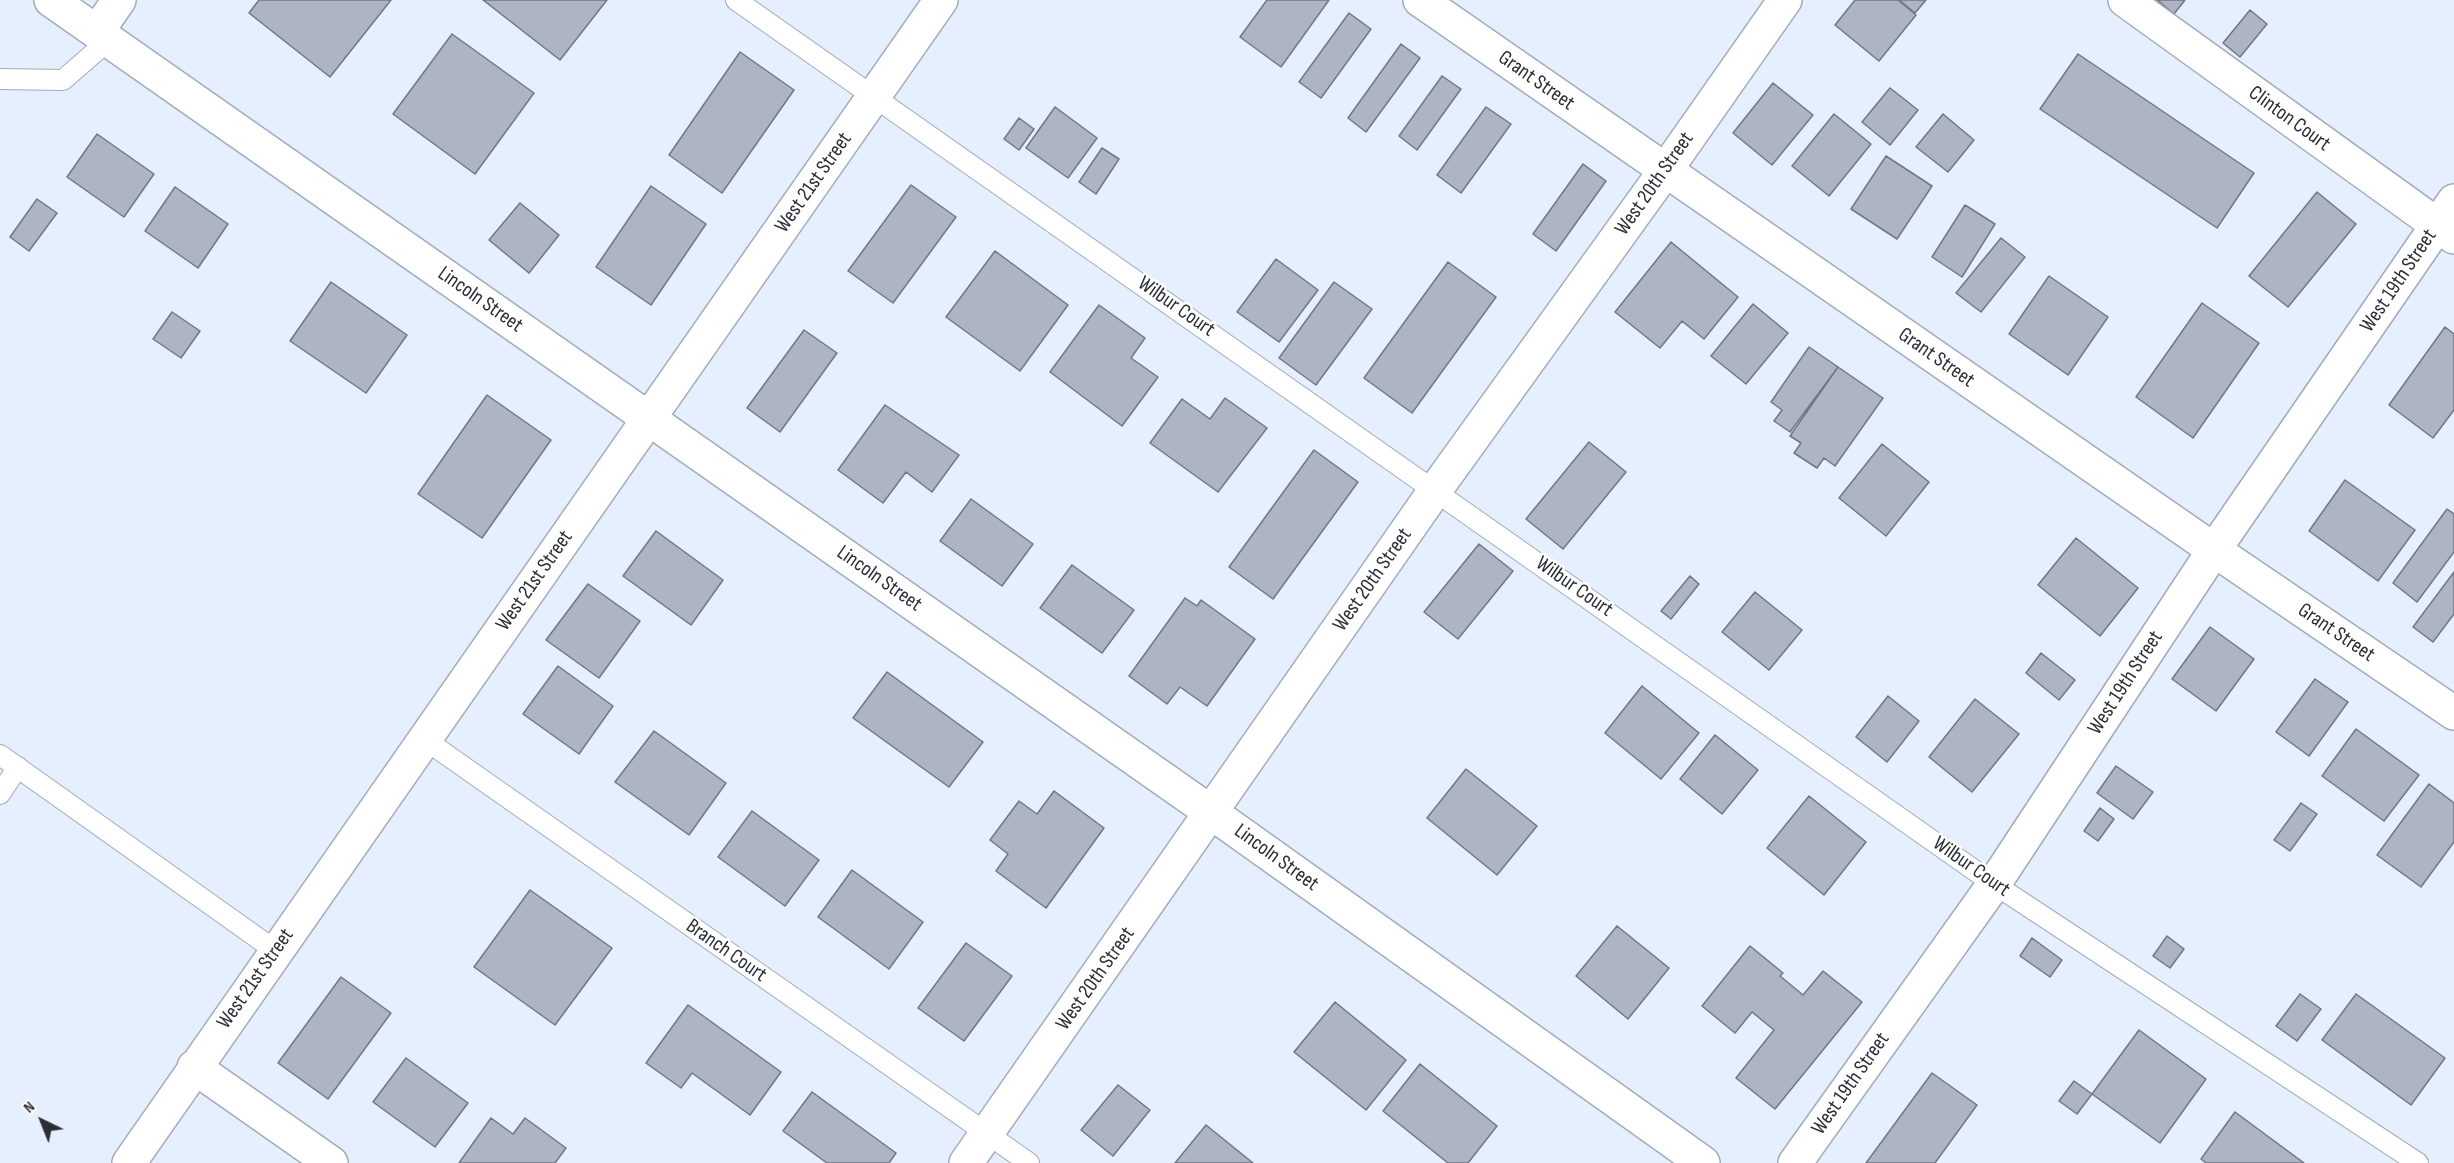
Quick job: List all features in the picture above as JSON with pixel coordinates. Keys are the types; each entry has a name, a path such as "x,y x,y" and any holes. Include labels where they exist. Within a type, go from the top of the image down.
{"street":[{"name":"Lincoln Street","path":"51,0 1212,813 1703,1163"},
{"path":"103,36 119,0"},
{"name":"West 21st Street","path":"129,1163 941,0"},
{"name":"Grant Street","path":"1420,0 2214,550 2454,713"},
{"name":"West 20th Street","path":"966,1163 1436,489 1785,0"},
{"name":"Clinton Court","path":"2125,0 2448,221"},
{"name":"West 19th Street","path":"1795,1163 1994,884 2214,550 2448,221"},
{"path":"194,1067 331,1163"}],"lane":[{"name":"Wilbur Court","path":"736,0 1436,489 1994,884 2418,1163"},
{"path":"0,79 63,81 103,36"},
{"name":"Branch Court","path":"424,739 1029,1163"},
{"path":"0,755 276,951"},
{"path":"0,794 18,767"}],"building":[{"path":"259,0 391,0 330,77 249,13"},
{"path":"483,0 607,0 560,60"},
{"path":"1267,0 1329,0 1281,67 1240,37"},
{"path":"1855,0 1898,0 1916,15 1879,61 1835,25"},
{"path":"1899,0 1926,0 1915,13"},
{"path":"2157,0 2185,0 2174,14"},
{"path":"2250,10 2267,24 2240,57 2223,43"},
{"path":"1349,13 1371,29 1321,98 1299,82"},
{"path":"452,34 534,93 475,174 393,114"},
{"path":"1401,44 1420,58 1366,132 1348,118"},
{"path":"740,52 794,90 722,193 669,155"},
{"path":"2078,54 2254,173 2217,228 2040,109"},
{"path":"1442,76 1461,89 1417,150 1399,136"},
{"path":"1773,83 1813,115 1772,165 1733,133"},
{"path":"1890,88 1918,110 1890,145 1862,122"},
{"path":"1055,107 1097,138 1068,178 1026,148"},
{"path":"1486,107 1511,124 1461,193 1437,175"},
{"path":"1834,114 1871,144 1829,196 1792,166"},
{"path":"1943,114 1974,140 1948,172 1916,147"},
{"path":"1019,118 1034,129 1019,150 1004,139"},
{"path":"97,134 154,174 124,217 67,177"},
{"path":"1102,148 1119,159 1096,194 1079,182"},
{"path":"1886,156 1932,186 1897,239 1851,209"},
{"path":"1583,164 1606,181 1556,251 1533,234"},
{"path":"911,185 956,217 893,303 848,271"},
{"path":"651,186 706,224 651,305 596,267"},
{"path":"175,187 228,224 198,268 145,231"},
{"path":"2317,192 2356,224 2288,307 2249,276"},
{"path":"37,199 57,213 29,251 10,237"},
{"path":"520,203 559,235 529,273 489,240"},
{"path":"1965,205 1995,224 1962,277 1932,257"},
{"path":"2001,238 2025,257 1981,312 1956,293"},
{"path":"1671,242 1738,297 1704,339 1682,321 1660,348 1615,312"},
{"path":"995,251 1068,305 1020,371 946,317"},
{"path":"1276,259 1318,290 1279,342 1237,312"},
{"path":"1448,262 1496,297 1412,413 1364,378"},
{"path":"2049,276 2108,317 2068,375 2009,334"},
{"path":"331,282 407,335 366,393 290,341"},
{"path":"1334,282 1372,309 1316,385 1279,358"},
{"path":"2202,303 2259,343 2193,438 2136,397"},
{"path":"1753,304 1788,333 1746,384 1711,356"},
{"path":"1099,305 1145,338 1131,358 1158,377 1122,426 1050,372"},
{"path":"172,312 200,331 181,358 153,339"},
{"path":"2445,327 2454,334 2454,410 2433,438 2389,405"},
{"path":"804,330 837,353 780,432 747,408"},
{"path":"1809,347 1838,367 1790,432 1774,421 1782,410 1771,402"},
{"path":"1838,367 1883,398 1835,466 1824,458 1817,468 1794,453 1801,443 1790,436"},
{"path":"487,395 551,440 482,538 418,494"},
{"path":"1225,398 1267,428 1218,492 1150,443 1182,399 1210,419"},
{"path":"885,405 959,455 932,492 906,472 883,503 838,470"},
{"path":"1589,442 1626,472 1563,549 1526,519"},
{"path":"1882,444 1929,482 1886,536 1839,498"},
{"path":"1314,450 1358,482 1273,599 1229,567"},
{"path":"2345,480 2415,530 2378,581 2309,531"},
{"path":"971,499 1033,544 1002,586 940,541"},
{"path":"2447,509 2454,514 2454,552 2417,602 2393,583"},
{"path":"656,531 723,580 691,625 623,576"},
{"path":"2076,538 2138,588 2100,636 2038,585"},
{"path":"1479,544 1513,571 1458,639 1424,612"},
{"path":"1072,565 1134,610 1102,653 1040,608"},
{"path":"2454,572 2454,614 2433,642 2413,627"},
{"path":"1690,576 1699,584 1671,619 1661,611"},
{"path":"588,584 640,621 599,678 546,640"},
{"path":"1755,592 1802,630 1769,670 1722,632"},
{"path":"1185,598 1197,606 1201,600 1255,639 1207,706 1180,687 1167,704 1129,676"},
{"path":"2210,627 2254,659 2216,711 2172,679"},
{"path":"2041,653 2075,680 2059,700 2026,673"},
{"path":"558,666 613,706 579,754 523,714"},
{"path":"887,672 983,742 949,787 853,718"},
{"path":"2315,679 2348,702 2309,756 2276,732"},
{"path":"1642,686 1699,733 1661,779 1605,733"},
{"path":"1888,696 1919,721 1887,762 1856,737"},
{"path":"1975,699 2019,734 1972,792 1929,757"},
{"path":"2356,729 2419,775 2384,821 2322,776"},
{"path":"654,731 726,783 689,835 615,782"},
{"path":"1715,735 1758,770 1722,814 1680,779"},
{"path":"2116,766 2153,792 2133,819 2097,793"},
{"path":"1466,769 1537,826 1497,875 1427,818"},
{"path":"2429,784 2454,803 2454,842 2421,887 2377,855"},
{"path":"1054,791 1104,828 1046,908 996,871 1008,854 990,840 1019,801 1037,814"},
{"path":"1809,796 1866,842 1824,895 1767,848"},
{"path":"2301,803 2317,814 2290,851 2274,840"},
{"path":"2100,808 2114,819 2098,841 2084,831"},
{"path":"752,811 819,860 785,906 718,857"},
{"path":"852,870 923,922 889,969 818,917"},
{"path":"530,890 612,948 555,1025 474,967"},
{"path":"1617,926 1669,968 1628,1019 1576,976"},
{"path":"2167,936 2184,949 2170,968 2153,956"},
{"path":"2032,938 2062,960 2050,977 2020,956"},
{"path":"966,943 1012,976 964,1041 918,1008"},
{"path":"1750,946 1783,973 1780,976 1803,995 1823,971 1862,1002 1775,1109 1736,1078 1774,1030 1752,1012 1735,1033 1702,1006"},
{"path":"341,977 391,1013 328,1099 278,1063"},
{"path":"2300,994 2321,1009 2297,1041 2276,1026"},
{"path":"2356,994 2445,1058 2411,1105 2322,1040"},
{"path":"1335,1002 1406,1060 1366,1110 1294,1052"},
{"path":"688,1005 781,1072 750,1115 692,1073 681,1088 646,1063"},
{"path":"2139,1030 2206,1079 2160,1143 2092,1094"},
{"path":"406,1058 468,1103 435,1147 373,1102"},
{"path":"1420,1064 1497,1126 1468,1163 1448,1163 1383,1111"},
{"path":"1932,1073 1977,1105 1935,1163 1866,1163"},
{"path":"2074,1081 2092,1094 2077,1114 2059,1101"},
{"path":"1118,1085 1150,1110 1113,1156 1081,1130"},
{"path":"812,1092 896,1153 889,1163 827,1163 783,1131"},
{"path":"2235,1112 2304,1163 2206,1163 2201,1159"},
{"path":"491,1118 513,1134 525,1118 566,1148 555,1163 459,1163"},
{"path":"1206,1125 1253,1163 1175,1163"}]}
